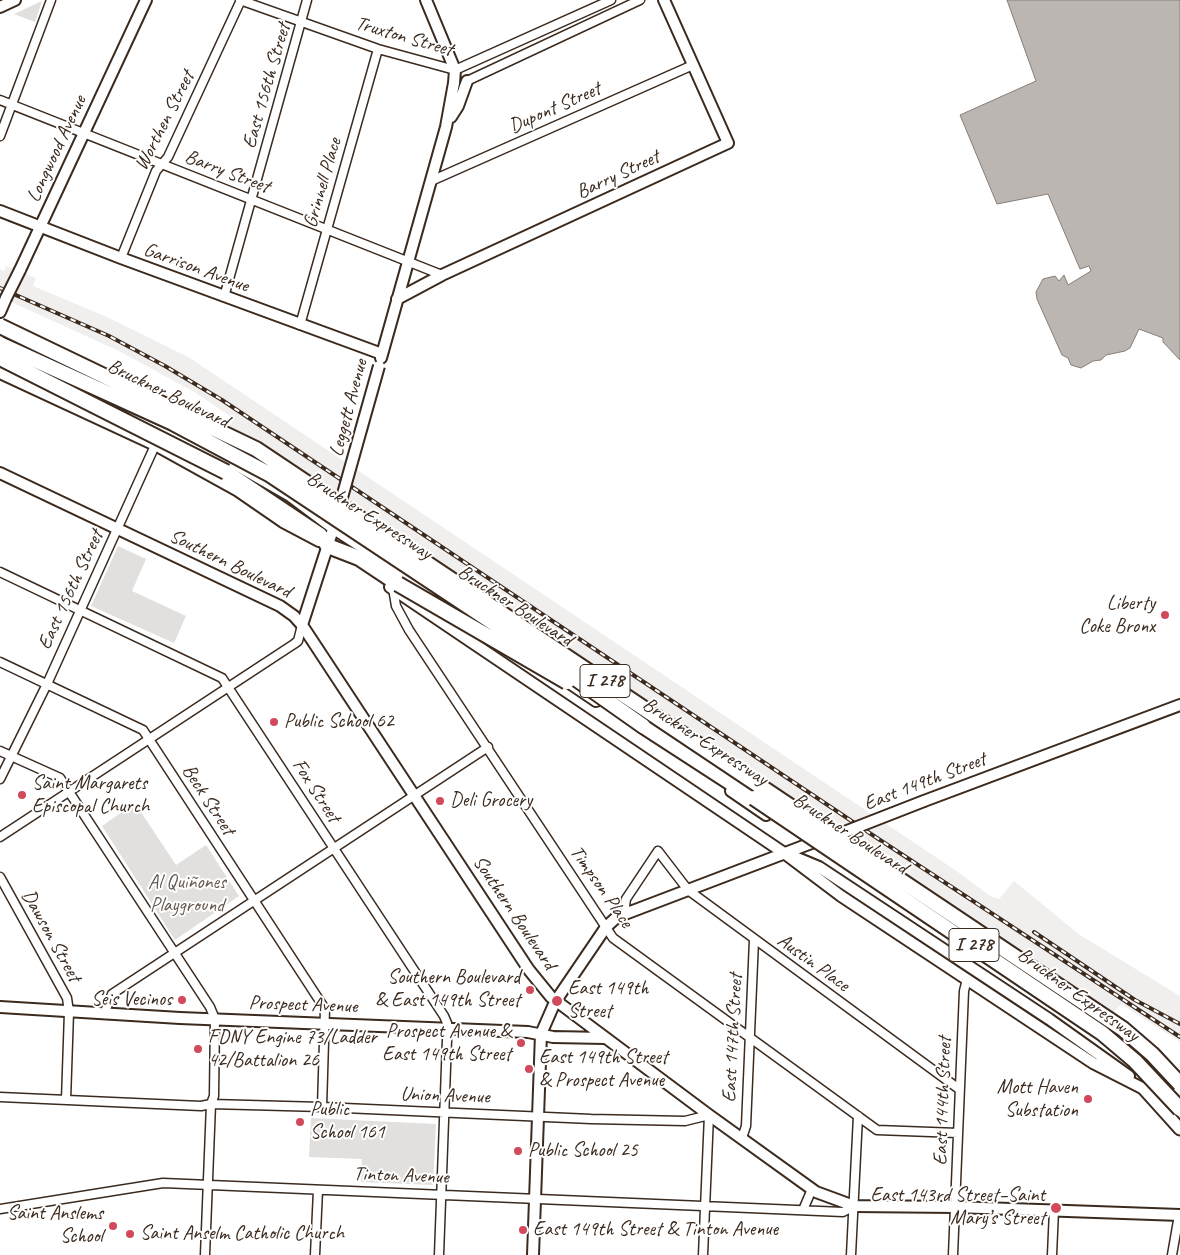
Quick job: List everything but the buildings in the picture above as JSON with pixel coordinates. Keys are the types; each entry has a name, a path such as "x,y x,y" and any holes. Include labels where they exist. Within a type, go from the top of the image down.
{"highway":[{"name":"Bruckner Expressway","path":"0,326 256,449 1123,1029 1152,1054 1180,1084"},
{"name":"Bruckner Expressway","path":"0,344 173,423 269,474 1079,1017 1135,1061 1180,1109"},
{"path":"0,358 226,472 320,535 328,546 360,558 396,586 643,726"}],"main road":[{"path":"0,7 15,0"},
{"path":"137,0 141,11"},
{"name":"Longwood Avenue","path":"0,312 146,0"},
{"path":"426,0 455,70"},
{"path":"664,0 693,65"},
{"name":"Barry Street","path":"398,300 442,276 728,143 693,65"},
{"name":"Leggett Avenue","path":"302,625 334,529 446,127 452,104 455,70"},
{"path":"446,127 458,106 467,81"},
{"name":"Garrison Avenue","path":"0,211 121,258 382,354"},
{"name":"Bruckner Boulevard","path":"0,334 170,413 256,458 542,646 824,839 1136,1045 1180,1090"},
{"name":"Bruckner Boulevard","path":"0,351 228,461 282,492 334,529 472,618 1045,1001 1151,1074 1180,1101"},
{"path":"0,373 155,445 238,491 283,522 328,546"},
{"name":"Southern Boulevard","path":"0,473 280,606 302,625 529,970 555,1002 812,1189 827,1198 854,1206 955,1207 1180,1215"},
{"path":"396,586 784,853 827,886 1093,1063 1144,1089"},
{"name":"East 149th Street","path":"533,1255 541,1034 555,1002 612,920 784,853 842,833 1180,705"},
{"path":"784,853 819,867 1100,1054 1144,1089 1180,1129"},
{"path":"1011,962 1045,1001"},
{"name":"Prospect Avenue","path":"0,1007 104,1014 447,1028 541,1034 553,1037 605,1038"},
{"path":"1151,1074 1165,1079 1180,1090"}],"street":[{"path":"0,136 51,0"},
{"name":"Truxton Street","path":"241,0 378,49 455,70 611,0"},
{"name":"Worthen Street","path":"121,258 154,176 168,157 241,0"},
{"name":"East 156th Street","path":"224,296 307,0"},
{"name":"Truxton Street","path":"467,81 640,0"},
{"name":"Grinnell Place","path":"300,325 378,49"},
{"name":"Dupont Street","path":"431,181 693,65"},
{"name":"Barry Street","path":"0,100 442,276"},
{"name":"East 156th Street","path":"0,780 10,756 47,684 170,413"},
{"name":"Fox Street","path":"0,572 222,678 444,1016 447,1028"},
{"name":"Timpson Place","path":"396,586 396,606 409,630 613,938 877,1130 958,1133"},
{"name":"Leggett Avenue","path":"0,837 298,641 302,625"},
{"name":"Beck Street","path":"0,662 143,730 325,1009 322,1107"},
{"path":"104,1014 112,994 488,747"},
{"path":"0,751 60,778 210,1007 215,1019 214,1096 211,1104 205,1255"},
{"name":"Austin Place","path":"627,913 626,899 658,851 688,890 959,1089"},
{"name":"Dawson Street","path":"0,877 67,998 69,1012 66,1100"},
{"name":"East 147th Street","path":"742,1138 746,1126 754,940"},
{"name":"East 144th Street","path":"953,1255 959,1089 964,991 967,979"},
{"path":"439,1255 447,1028"},
{"name":"Union Avenue","path":"0,1096 201,1106 211,1104 322,1107 538,1117 685,1121 709,1115"},
{"name":"East 147th Street","path":"703,1255 709,1115"},
{"path":"851,1255 858,1116"},
{"name":"Tinton Avenue","path":"0,1209 163,1183 705,1204 843,1212 854,1206"},
{"path":"803,1210 812,1189"},
{"path":"315,1255 318,1190"},
{"path":"1052,1255 1054,1210"},
{"path":"1172,1255 1180,1215"}],"shaded area":[{"path":"1007,0 1180,0 1180,360 1163,342 1163,338 1139,329 1130,348 1106,355 1101,360 1093,361 1081,368 1071,365 1068,358 1062,355 1037,299 1036,292 1043,279 1055,276 1059,281 1064,275 1068,285 1091,271 1089,266 1080,269 1048,194 997,204 960,115 1036,81"},
{"path":"6,266 36,278 33,286 107,317 190,358 958,872 990,896 999,899 1014,881 1080,935 1180,996 1180,1042 1121,1004 1114,1013 362,509 229,427 234,419 196,393 119,351 0,297 0,269 4,271"}],"green space":[{"path":"42,1 35,22 14,14"},
{"path":"118,546 146,559 132,591 186,616 174,643 91,606"},
{"name":"Al Quiñones Playground","path":"135,803 176,865 206,845 239,896 175,940 102,826"},
{"path":"311,1118 436,1124 433,1185 361,1182 362,1159 309,1157"}],"railway":[{"path":"0,288 109,336 222,400 877,838 1180,1037"},
{"path":"1034,932 1135,1000 1180,1024"}],"place":[{"name":"Liberty Coke Bronx","path":"1165,615"},
{"name":"Public School 62","path":"274,722"},
{"name":"Saint Margarets Episcopal Church","path":"22,795"},
{"name":"Deli Grocery","path":"440,801"},
{"name":"Southern Boulevard & East 149th Street","path":"530,990"},
{"name":"Seis Vecinos","path":"182,1000"},
{"name":"East 149th Street","path":"557,1001"},
{"name":"Prospect Avenue & East 149th Street","path":"521,1043"},
{"name":"FDNY Engine 73/Ladder 42/Battalion 26","path":"198,1049"},
{"name":"East 149th Street & Prospect Avenue","path":"529,1069"},
{"name":"Mott Haven Substation","path":"1088,1099"},
{"name":"Public School 161","path":"300,1122"},
{"name":"Public School 25","path":"518,1151"},
{"name":"East 143rd Street–Saint Mary’s Street","path":"1056,1208"},
{"name":"Saint Anslems School","path":"113,1226"},
{"name":"East 149th Street & Tinton Avenue","path":"523,1230"},
{"name":"Saint Anselm Catholic Church","path":"130,1234"}]}
